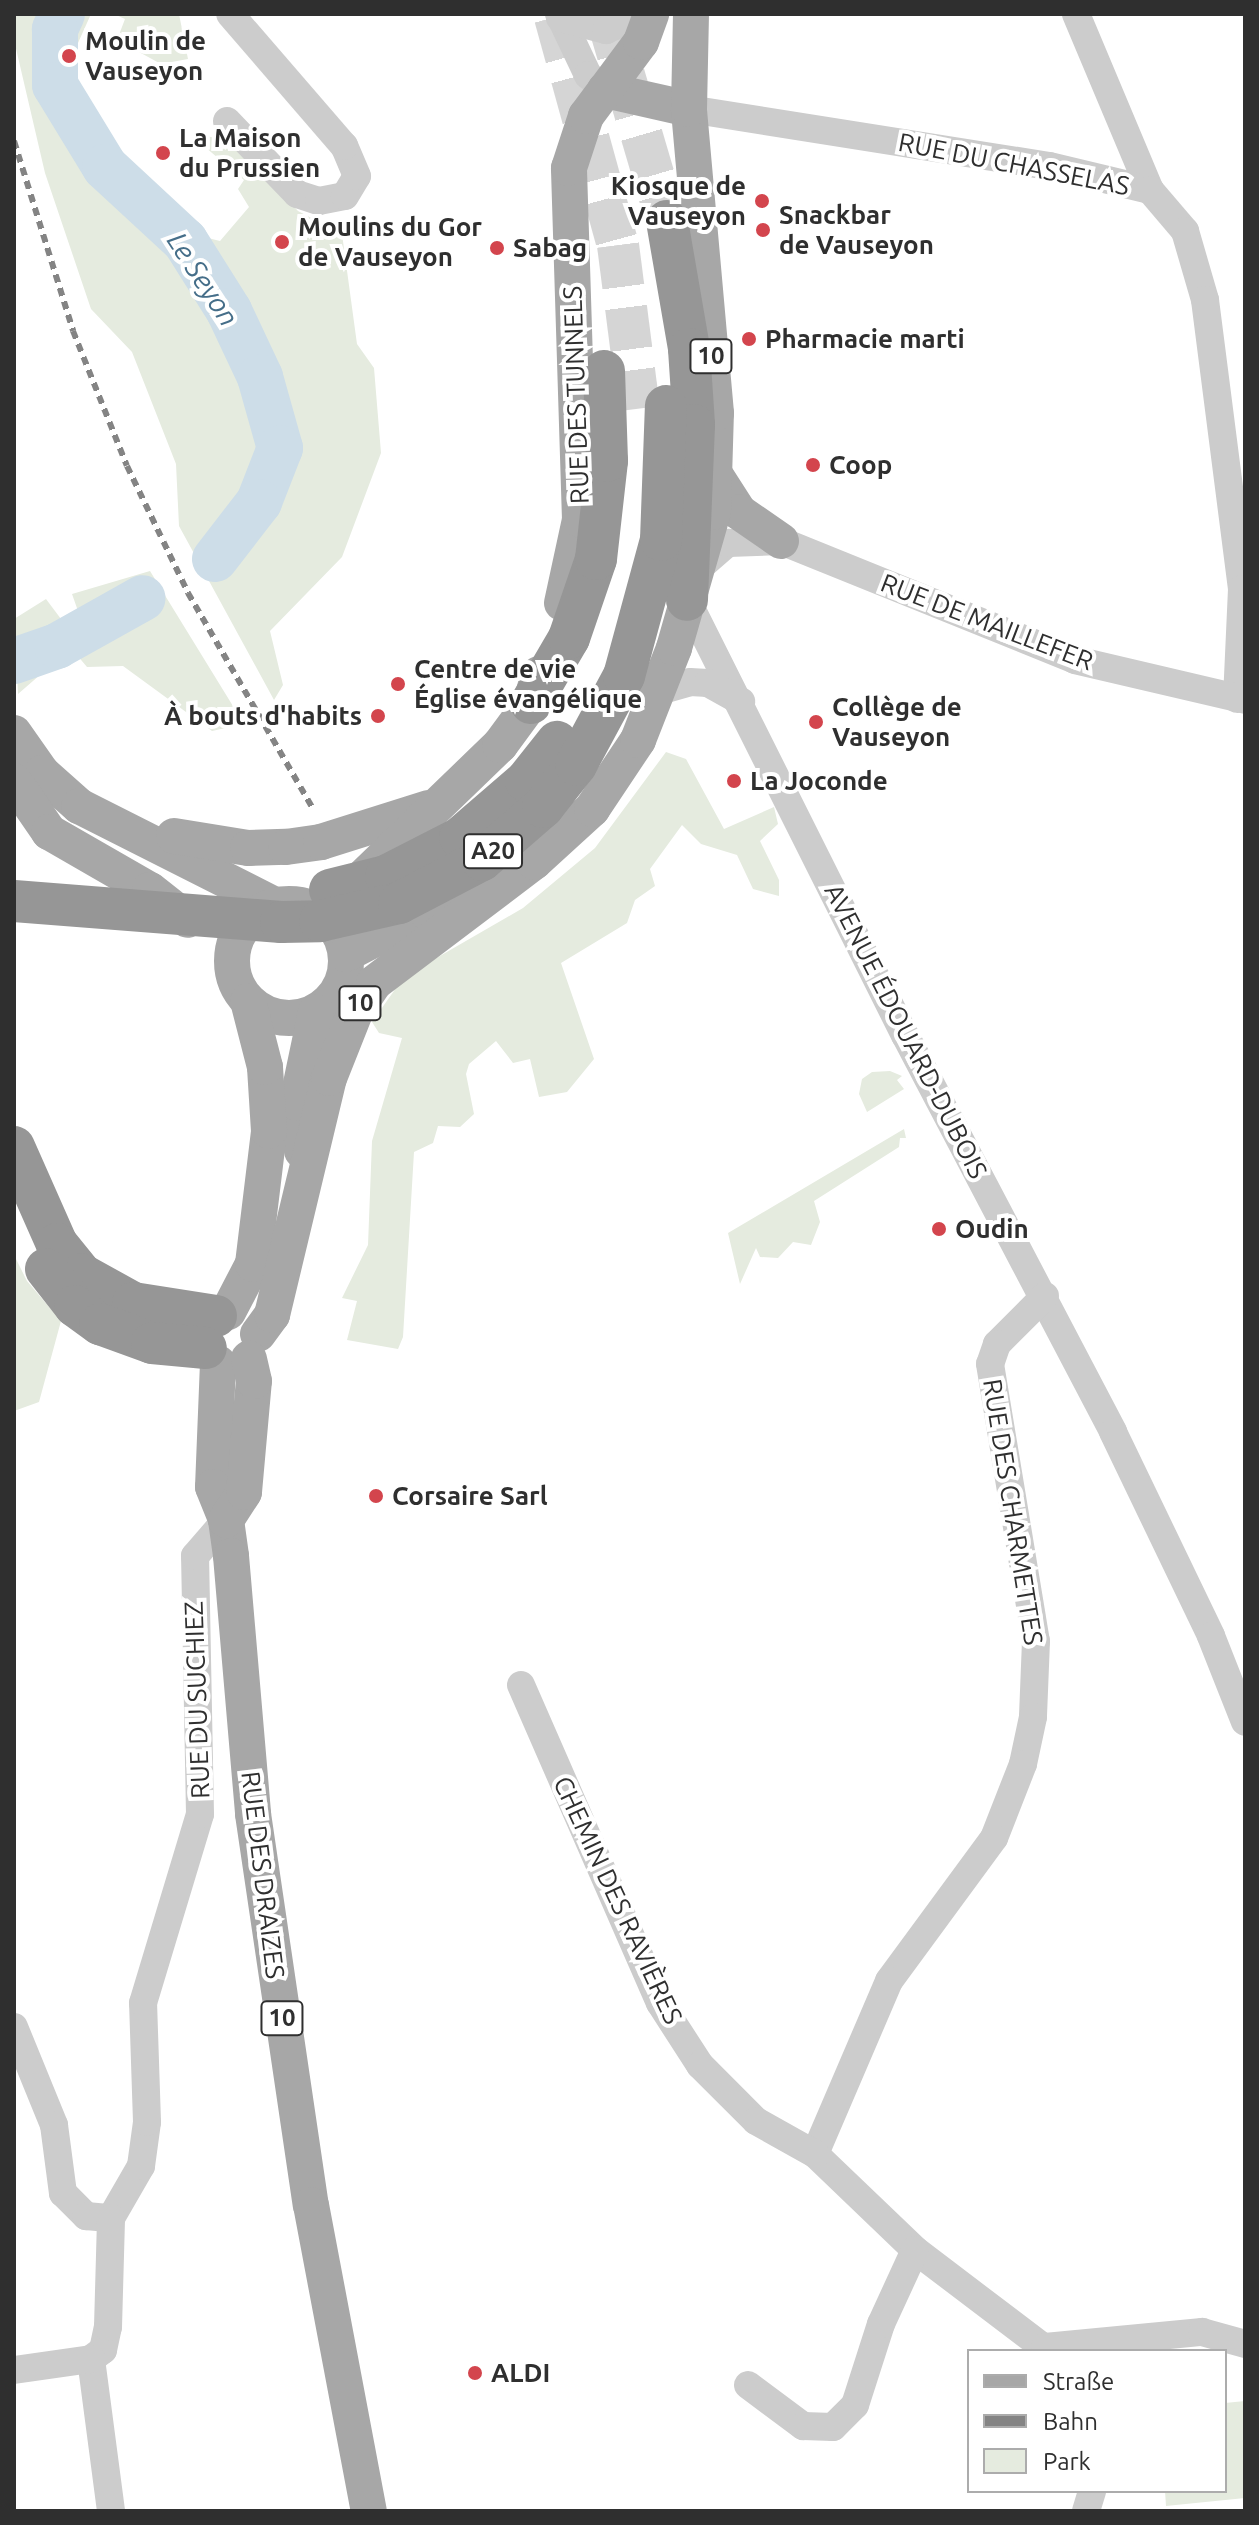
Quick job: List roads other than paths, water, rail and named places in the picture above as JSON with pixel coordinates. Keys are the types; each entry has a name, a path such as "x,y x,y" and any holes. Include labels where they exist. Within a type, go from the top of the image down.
{"highway":[{"path":"667,221 689,349 694,425 694,583"},
{"path":"531,703 569,638 596,559 607,461 604,371"},
{"name":"A20","path":"14,873 255,893 321,892 386,876 460,838 526,781 557,742 599,667 625,584 653,408 661,540 624,676 576,765 543,807 482,860 399,903 320,921 281,922 14,901"},
{"path":"14,1147 57,1244 81,1274 133,1303 229,1339"},
{"path":"14,1203 50,1276 88,1316 142,1340 229,1339"}],"main road":[{"name":"RUE DES TUNNELS","path":"531,703 579,536 569,168 577,133 641,42 651,14"},
{"name":"10","path":"229,1339 272,1315 329,1078 362,1001 400,961 572,830 604,793 638,740 659,691 713,512 716,413 689,109 691,14"},
{"path":"605,90 689,109"},
{"path":"714,473 739,512 781,541"},
{"path":"316,910 371,871 430,808 500,745 531,703"},
{"path":"14,733 55,786 120,830 210,868 275,905"},
{"path":"14,781 49,832 150,890 208,937 231,964 248,1001 280,1018 316,1012 337,994 346,954 341,936 316,910 299,904 275,905 242,927 231,964"},
{"path":"120,830 224,845 286,847 321,842 430,808"},
{"path":"430,808 434,848 445,868 463,885 492,893"},
{"name":"10","path":"346,954 427,912 492,893"},
{"name":"10","path":"229,1339 253,1264 269,1131 265,1067 248,1001"},
{"name":"10","path":"307,1168 297,1103 316,1012"},
{"name":"RUE DES DRAIZES","path":"229,1339 213,1487 226,1520 267,1919 311,2205 369,2511"}],"street":[{"path":"227,121 297,194 319,201 345,196 357,176 344,146 230,14"},
{"path":"560,16 606,30 643,14"},
{"path":"1076,14 1150,190"},
{"path":"560,16 588,75 605,90"},
{"name":"RUE DU CHASSELAS","path":"689,109 1050,166 1150,190 1185,231 1205,300 1242,589 1241,700"},
{"path":"694,583 728,543 781,541"},
{"name":"RUE DE MAILLEFER","path":"781,541 1075,660 1241,700"},
{"name":"AVENUE ÉDOUARD-DUBOIS","path":"694,583 741,701 905,1035 1045,1296 1211,1636 1245,1722"},
{"path":"659,691 690,682 708,683 741,701"},
{"name":"RUE DES CHARMETTES","path":"815,2154 889,1981 994,1838 1023,1764 1033,1717 1036,1641 990,1364 997,1344 1045,1296"},
{"name":"RUE DU SUCHIEZ","path":"111,2218 124,2203 141,2166 147,2122 143,2003 150,1964 192,1854 200,1814 195,1556 226,1520"},
{"name":"CHEMIN DES RAVIÈRES","path":"521,1685 660,2003 700,2065 756,2121 815,2154"},
{"path":"14,2027 54,2125 63,2193 86,2216 111,2218 108,2327 103,2350 91,2359 14,2370"},
{"path":"815,2154 915,2250 1046,2349 1202,2332 1245,2344"},
{"path":"748,2385 803,2426 833,2427 855,2405 881,2324 915,2250"},
{"path":"91,2359 111,2511"}],"waterway":[{"name":"Le Seyon","path":"62,14 55,29 55,85 105,167 185,241 229,311 260,377 280,448 259,502 215,559"},
{"name":"Le Seyon","path":"14,661 57,646 143,598"}],"tunnel":[{"path":"606,14 667,221"},
{"path":"555,17 618,245 639,409"}],"railway":[{"path":"14,141 73,331 127,466 188,593 314,810"}],"place":[{"name":"Moulin de Vauseyon","path":"69,56"},
{"name":"La Maison du Prussien","path":"163,153"},
{"name":"Kiosque de Vauseyon","path":"762,201"},
{"name":"Snackbar de Vauseyon","path":"763,230"},
{"name":"Moulins du Gor de Vauseyon","path":"282,242"},
{"name":"Sabag","path":"497,248"},
{"name":"Pharmacie marti","path":"749,339"},
{"name":"Coop","path":"813,465"},
{"name":"Centre de vie Église évangélique","path":"398,684"},
{"name":"À bouts d'habits","path":"378,716"},
{"name":"Collège de Vauseyon","path":"816,722"},
{"name":"La Joconde","path":"734,781"},
{"name":"Oudin","path":"939,1229"},
{"name":"Corsaire Sarl","path":"376,1496"},
{"name":"ALDI","path":"475,2373"}]}
